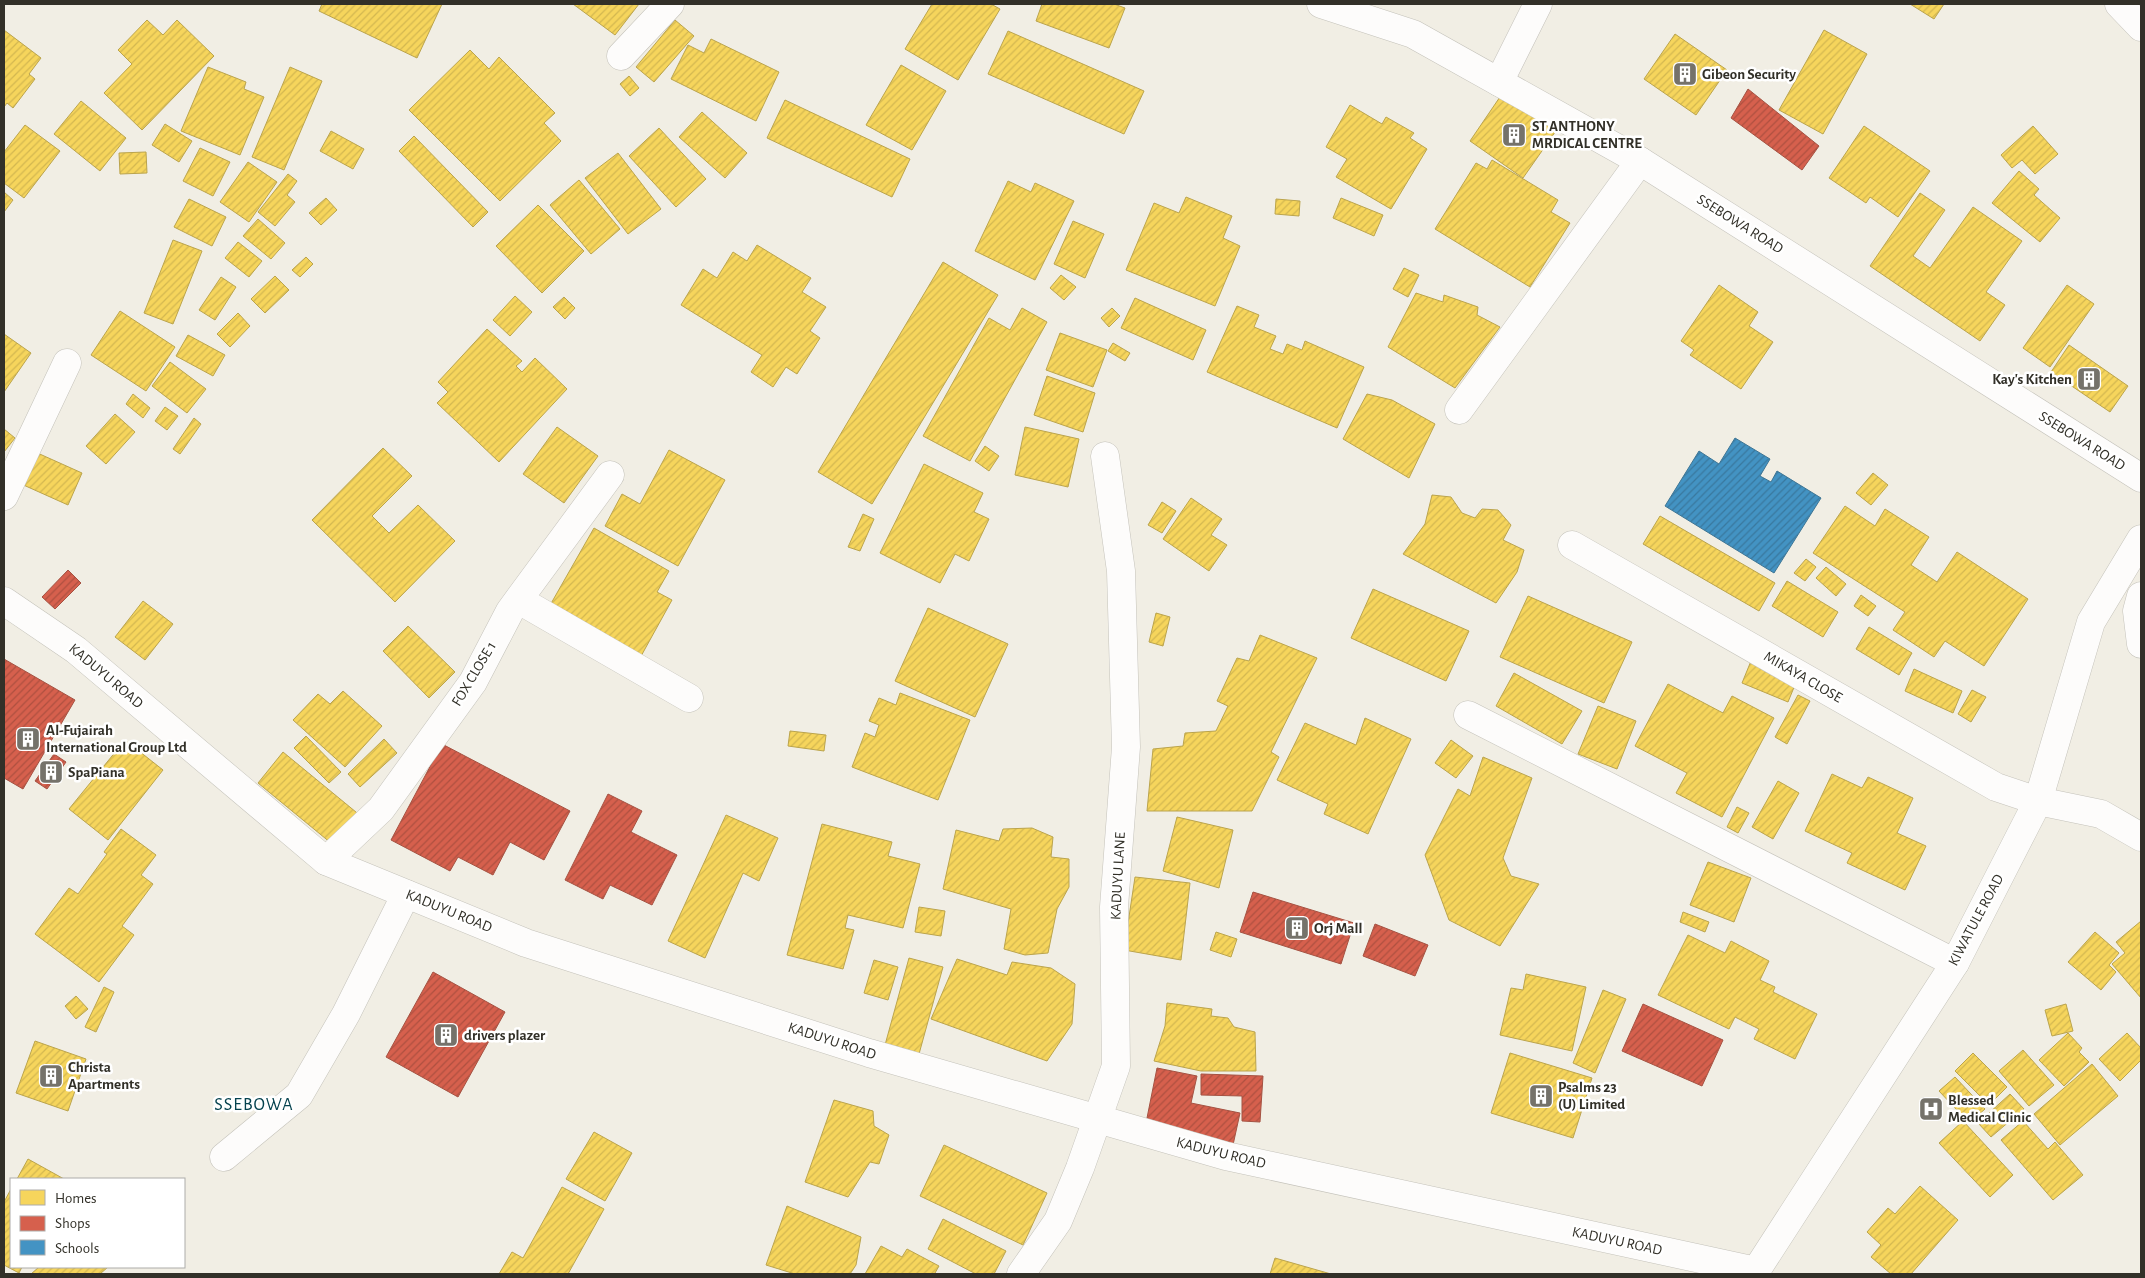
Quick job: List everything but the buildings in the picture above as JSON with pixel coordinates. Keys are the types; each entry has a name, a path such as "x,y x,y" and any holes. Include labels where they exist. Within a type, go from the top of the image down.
{"street":[{"path":"622,56 670,4"},
{"name":"SSEBOWA ROAD","path":"1321,4 1413,34 1640,161 2141,478"},
{"path":"1499,82 1538,4"},
{"path":"2119,4 2140,23"},
{"path":"1459,410 1640,161"},
{"path":"4,496 67,363"},
{"name":"KADUYU LANE","path":"1021,1274 1058,1221 1080,1168 1096,1118 1116,1066 1114,907 1126,747 1121,570 1105,456"},
{"name":"FOX CLOSE 1","path":"326,861 381,809 473,682 519,600 610,475"},
{"name":"KIWATULE ROAD","path":"1755,1273 1955,963 2038,802 2091,622 2141,539"},
{"name":"MIKAYA CLOSE","path":"1572,545 1996,787 2038,802 2101,814 2141,837"},
{"path":"2141,596 2137,612 2141,644"},
{"path":"519,600 689,698"},
{"name":"KADUYU ROAD","path":"4,601 76,650 326,861 526,943 869,1053 1226,1156 1755,1273"},
{"path":"1468,715 1955,963"},
{"path":"224,1157 299,1095 346,1014 406,894"}],"place":[{"name":"Gibeon Security","path":"1685,74"},
{"name":"ST ANTHONY MRDICAL CENTRE","path":"1514,135"},
{"name":"Kay's Kitchen","path":"2089,379"},
{"name":"Al-Fujairah International Group Ltd","path":"28,739"},
{"name":"SpaPiana","path":"51,772"},
{"name":"Orj Mall","path":"1297,928"},
{"name":"drivers plazer","path":"446,1035"},
{"name":"Christa Apartments","path":"51,1076"},
{"name":"Psalms 23 (U) Limited","path":"1541,1096"},
{"name":"Blessed Medical Clinic","path":"1931,1109"}],"district":[{"name":"SSEBOWA","path":"254,1105"}]}
